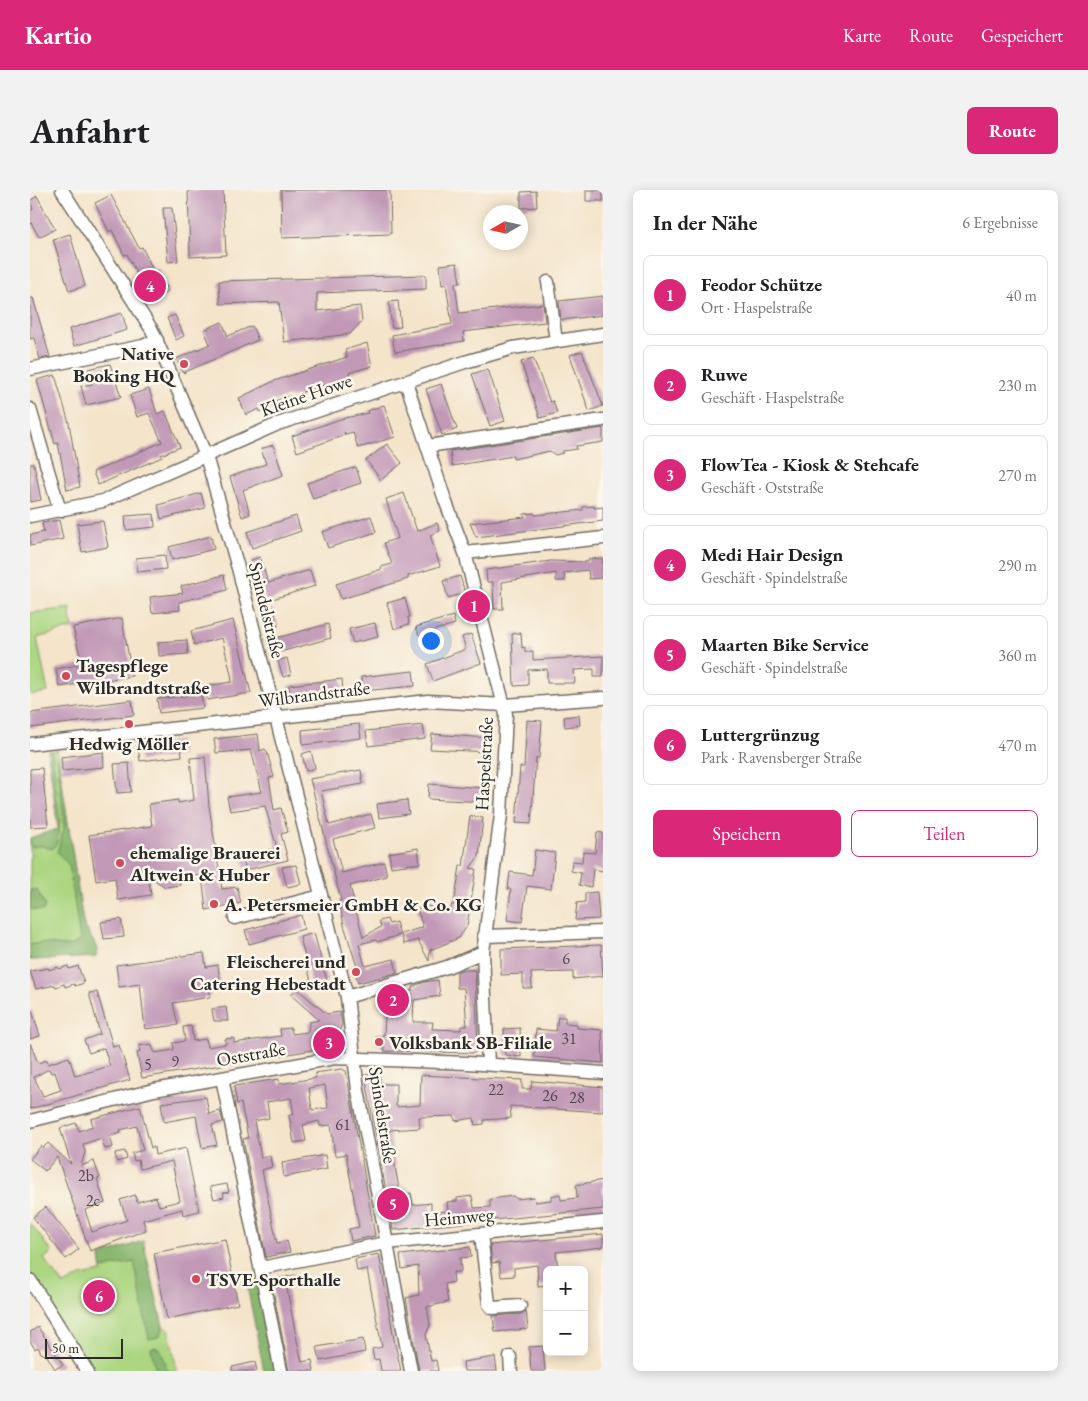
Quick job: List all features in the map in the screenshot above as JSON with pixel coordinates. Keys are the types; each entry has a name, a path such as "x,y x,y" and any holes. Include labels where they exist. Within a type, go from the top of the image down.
{"street":[{"name":"Spindelstraße","path":"62,190 157,340 206,456 347,997 358,1090 411,1371"},
{"path":"548,282 556,341"},
{"name":"Kleine Howe","path":"30,516 103,502 278,424 513,348 603,334"},
{"path":"30,369 142,346 157,340"},
{"name":"Haspelstraße","path":"406,382 445,500 465,553 505,705 507,736 504,784 483,952 488,1064"},
{"path":"30,408 60,511"},
{"path":"428,446 603,420"},
{"path":"465,553 603,538"},
{"name":"Wilbrandstraße","path":"30,744 428,701 505,705 603,698"},
{"path":"235,918 321,896"},
{"path":"484,936 603,932"},
{"path":"347,997 447,967 483,952"},
{"name":"Oststraße","path":"30,1121 143,1092 335,1058 488,1064 603,1073"},
{"path":"222,1078 281,1371"},
{"name":"Heimweg","path":"261,1268 386,1243 603,1222"},
{"path":"481,1234 489,1304 492,1308 497,1309 520,1306"},
{"path":"30,1280 87,1371"},
{"path":"510,1357 511,1371"}],"green space":[{"path":"71,608 70,617 73,628 37,638 48,692 30,695 30,613"},
{"path":"57,750 83,923 98,950 96,957 30,960 30,838 58,829 48,751"},
{"path":"57,750 83,923 98,950 96,957 30,960 30,945 44,943 69,946 80,940 69,865 57,852 64,829"},
{"path":"48,751 52,751 60,822 57,843 52,849 42,846 30,847 30,838 58,829"},
{"path":"30,890 37,890 45,906 43,911 30,909"},
{"path":"30,1223 52,1252 44,1259 64,1285 81,1276 102,1272 100,1256 143,1241 163,1326 169,1330 177,1371 91,1371 30,1275"},
{"path":"143,1241 163,1327 159,1337 149,1339 134,1262 102,1269 100,1256"},
{"path":"257,1276 277,1371 264,1371 248,1291 249,1283 253,1277"},
{"path":"155,1347 161,1350 168,1371 156,1371 151,1348"}],"building":[{"path":"188,190 223,190 226,255 190,257"},
{"path":"281,190 390,190 391,234 282,238"},
{"path":"586,190 603,190 603,201 586,201"},
{"path":"536,191 537,207 528,208 528,205 521,205 521,192"},
{"path":"111,195 139,248 142,247 154,272 158,270 168,292 152,300 142,277 139,279 127,254 124,255 112,230 109,232 95,203"},
{"path":"37,196 55,229 39,237 30,221 30,211 33,209 30,201"},
{"path":"163,208 172,208 178,261 168,262"},
{"path":"70,234 85,286 69,291 53,239"},
{"path":"457,263 460,283 455,283 459,313 543,304 545,322 463,332 464,341 395,352 392,335 452,324 446,284 442,285 440,265"},
{"path":"426,275 426,289 317,293 317,311 360,306 362,321 350,334 284,342 279,302 220,304 219,281"},
{"path":"603,296 603,315 561,320 559,301"},
{"path":"30,298 33,298 50,357 40,359 34,338 30,339"},
{"path":"398,301 401,327 392,328 389,302"},
{"path":"122,313 127,330 74,346 69,329"},
{"path":"175,315 184,336 176,340 167,318"},
{"path":"222,322 228,336 252,326 258,340 183,373 176,359 210,344 204,330"},
{"path":"367,343 372,366 349,373 350,376 338,380 339,383 327,386 327,384 302,392 303,394 291,398 290,396 272,402 270,407 260,412 259,409 246,415 239,398 274,381 347,357 345,350"},
{"path":"582,351 603,406 589,411 570,355"},
{"path":"533,358 550,402 553,401 557,413 540,418 521,362"},
{"path":"110,364 121,397 86,405 81,386 92,384 88,369"},
{"path":"488,369 505,421 490,426 472,374"},
{"path":"55,375 69,423 80,487 67,490 58,443 55,444 37,380"},
{"path":"441,384 457,429 442,435 426,389"},
{"path":"149,389 157,414 165,411 180,447 161,455 162,457 98,485 93,472 162,442 149,413 137,417 130,395"},
{"path":"384,405 395,437 358,448 353,432 346,434 344,432 345,435 297,452 292,436 340,419 368,413 367,411"},
{"path":"603,428 603,442 576,446 577,449 563,451 563,453 555,455 550,451 513,459 513,456 452,466 450,451"},
{"path":"387,444 402,463 381,480 366,460"},
{"path":"273,445 283,475 243,490 250,514 242,517 230,477 266,464 261,449"},
{"path":"30,464 34,464 41,500 30,502"},
{"path":"356,467 361,483 313,499 307,483"},
{"path":"201,493 205,508 161,519 158,505"},
{"path":"404,493 417,531 437,523 440,531 430,535 440,566 408,576 408,579 341,599 336,584 392,564 384,543 398,538 386,499"},
{"path":"594,506 594,508 603,507 603,521 476,537 470,523 525,517 524,514 534,513 535,515 583,510 583,507"},
{"path":"154,514 155,527 126,530 125,516"},
{"path":"296,516 301,531 252,548 247,532"},
{"path":"371,516 376,532 328,548 322,532"},
{"path":"59,520 63,539 30,546 30,535 44,532 42,523"},
{"path":"103,521 108,547 82,552 77,524"},
{"path":"211,536 214,549 172,560 169,547"},
{"path":"165,555 166,569 137,572 136,558"},
{"path":"260,557 268,583 310,570 315,586 266,601 251,560"},
{"path":"603,558 602,578 589,579 588,570 564,573 565,581 556,581 556,573 502,582 503,609 494,609 493,582 487,582 486,570 551,561 588,562 588,559"},
{"path":"224,575 227,590 179,602 180,610 152,613 150,597 183,593 181,586"},
{"path":"460,576 465,593 448,598 443,581"},
{"path":"405,598 410,617 408,617 409,624 394,629 387,603"},
{"path":"273,610 278,626 270,628 265,612"},
{"path":"453,616 455,624 419,635 416,627"},
{"path":"122,618 132,676 59,687 56,669 82,664 73,627"},
{"path":"233,620 251,693 207,700 205,686 232,682 231,674 222,638 194,645 191,631"},
{"path":"375,623 378,637 353,643 349,629"},
{"path":"328,624 331,638 280,652 276,638"},
{"path":"521,633 522,648 525,647 525,652 533,651 533,660 603,656 603,677 594,677 594,669 574,670 575,683 547,683 547,669 528,670 528,685 514,686 512,634"},
{"path":"471,634 481,663 433,681 427,664 466,649 462,637"},
{"path":"187,640 188,654 159,656 158,642"},
{"path":"287,658 291,675 283,677 278,661"},
{"path":"413,671 415,686 362,691 361,677"},
{"path":"342,679 343,693 290,699 289,685"},
{"path":"201,694 203,708 159,713 157,699"},
{"path":"132,700 134,715 30,728 30,713"},
{"path":"579,715 580,725 565,727 564,717"},
{"path":"527,720 542,721 539,758 536,758 531,824 516,823 520,767 524,767"},
{"path":"359,724 361,738 303,745 302,730"},
{"path":"423,725 425,739 368,746 366,731"},
{"path":"258,734 260,751 265,749 267,752 274,777 269,778 274,810 281,808 288,832 281,834 288,860 246,870 242,857 277,848 265,806 230,811 227,797 262,792 251,750 216,753 214,739"},
{"path":"432,734 489,738 488,752 430,749"},
{"path":"180,741 182,756 140,761 138,746"},
{"path":"311,751 315,768 306,771 302,754"},
{"path":"103,752 104,767 62,771 61,757"},
{"path":"205,757 209,806 222,889 237,887 241,903 206,910 202,875 179,877 180,885 165,887 148,875 151,895 118,900 115,878 96,881 89,835 152,826 149,804 178,800 178,803 194,800 190,758"},
{"path":"129,763 131,792 117,793 114,764"},
{"path":"42,768 48,826 30,827 30,769"},
{"path":"361,770 363,784 321,791 329,825 371,814 375,828 333,839 342,873 384,862 387,876 350,886 363,937 381,927 379,921 387,919 389,924 396,922 400,935 377,942 376,940 359,944 365,966 394,959 397,973 358,983 354,968 357,967 344,925 339,901 341,900 310,779"},
{"path":"429,784 486,788 485,802 428,799"},
{"path":"407,800 409,814 379,818 377,804"},
{"path":"470,816 483,818 479,856 470,868 476,869 467,926 459,938 430,950 429,961 418,940 404,944 401,934 423,927 417,909 427,906 450,911 452,904 454,905 460,866 463,866"},
{"path":"597,832 603,833 603,871 593,869 591,887 579,885 581,873 571,871 572,861 582,862 583,852 595,853"},
{"path":"418,848 420,863 391,867 389,853"},
{"path":"535,850 555,853 551,889 527,886 522,922 507,920 511,890 508,889 510,872 532,875"},
{"path":"296,865 301,884 287,887 282,867"},
{"path":"597,892 599,919 575,920 577,903 585,902 585,893"},
{"path":"301,915 304,929 249,944 245,930"},
{"path":"121,919 124,937 104,939 101,922"},
{"path":"314,933 327,981 312,985 300,937"},
{"path":"601,945 603,976 573,979 573,972 531,973 532,988 523,988 523,974 501,975 501,949"},
{"path":"204,953 206,967 218,965 221,989 210,990 210,997 173,1003 178,1025 145,1029 140,984 119,987 116,965"},
{"path":"68,966 69,969 78,966 84,983 75,986 74,984 65,987 64,984 56,987 55,985 36,989 30,971 49,968 49,970 58,967 59,969"},
{"path":"460,970 475,970 478,1050 474,1053 384,1051 384,1047 376,1044 376,1037 384,1035 386,996 393,997 393,992 396,991 412,991 412,987 424,982 438,980 440,996 414,1000 413,1022 433,1022 432,1029 461,1030 461,1026 467,1026 464,988 457,988 457,972"},
{"path":"296,988 327,1014 340,1012 342,1025 331,1047 142,1078 137,1053 140,1052 139,1046 151,1044 155,1053 174,1050 173,1043 185,1041 183,1027 191,1026 193,1041 206,1039 208,1047 226,1044 225,1039 234,1038 234,1043 281,1036 280,1029 291,1028 292,1034 308,1032 309,1022 319,1020 291,995"},
{"path":"97,992 113,1047 119,1045 130,1080 30,1109 30,1043 38,1063 47,1060 48,1064 69,1057 75,1076 110,1066 104,1048 89,1053 84,1040 100,1034 89,993","holes":["49,1069 51,1073 55,1072 61,1090 43,1096 34,1077"]},
{"path":"226,1007 228,1021 214,1021 212,1009"},
{"path":"30,1011 32,1011 40,1036 30,1039"},
{"path":"558,1017 565,1017 565,1023 577,1024 577,1028 602,1030 603,1063 534,1057 536,1029 556,1031"},
{"path":"520,1028 521,1057 505,1055 504,1029"},
{"path":"342,1069 346,1071 375,1236 351,1241 349,1229 359,1227 346,1154 335,1156 331,1125 320,1126 319,1121 303,1125 306,1141 294,1143 289,1115 294,1115 291,1098 267,1102 269,1118 254,1121 261,1158 270,1156 272,1167 262,1170 277,1243 287,1241 290,1252 266,1257 243,1139 248,1138 241,1103 237,1104 234,1086 279,1079 279,1084 316,1078 315,1073","holes":["325,1085 328,1108 312,1110 309,1088"]},
{"path":"379,1073 381,1084 396,1084 396,1106 398,1107 420,1105 421,1075 522,1080 522,1089 531,1089 532,1081 603,1087 603,1112 510,1106 511,1118 484,1120 484,1124 475,1125 474,1118 455,1121 454,1116 419,1117 420,1128 389,1130 400,1195 411,1193 413,1205 431,1203 431,1209 437,1212 448,1211 447,1202 457,1201 457,1198 472,1196 474,1208 490,1207 490,1199 513,1196 517,1199 534,1197 535,1202 551,1200 551,1196 560,1194 561,1200 577,1198 576,1185 603,1180 603,1209 393,1230 365,1075"},
{"path":"206,1097 209,1114 220,1111 223,1122 212,1125 217,1145 202,1148 196,1116 164,1122 161,1103"},
{"path":"140,1106 151,1148 154,1147 155,1155 186,1148 199,1211 183,1215 182,1209 143,1220 146,1230 90,1251 57,1157 45,1171 30,1159 41,1146 43,1148 48,1143 71,1164 60,1128 76,1123 79,1131 93,1126 91,1119","holes":["137,1126 143,1150 132,1153 134,1161 138,1160 140,1169 172,1161 180,1201 159,1206 156,1197 137,1202 135,1195 120,1200 127,1220 92,1232 85,1210 105,1203 97,1179 100,1178 94,1161 81,1166 85,1152 83,1144 102,1138 105,1149 113,1147 110,1136 121,1133 120,1130"]},
{"path":"125,1151 127,1159 117,1162 115,1153"},
{"path":"325,1155 327,1169 284,1177 282,1163"},
{"path":"227,1184 229,1192 223,1193 224,1197 214,1199 210,1187"},
{"path":"46,1207 79,1249 66,1259 33,1217"},
{"path":"603,1234 603,1247 556,1252 558,1266 543,1266 543,1285 538,1286 537,1265 514,1268 514,1276 501,1277 499,1262 492,1263 490,1245"},
{"name":"TSVE-Sporthalle","path":"225,1239 238,1304 167,1319 154,1253"},
{"path":"470,1247 471,1257 460,1258 461,1272 453,1272 454,1282 445,1284 448,1302 427,1307 430,1325 426,1335 431,1361 436,1360 438,1371 419,1371 406,1298 419,1295 418,1266 402,1269 400,1255"},
{"path":"379,1254 401,1371 381,1371 379,1359 374,1360 372,1349 382,1347 367,1269 357,1271 355,1259"},
{"path":"295,1275 297,1287 287,1289 296,1336 302,1362 312,1360 314,1371 289,1371 271,1280"},
{"path":"526,1311 528,1329 495,1332 493,1316 521,1314"},
{"path":"38,1327 63,1365 55,1369 47,1356 41,1353 38,1347 35,1349 30,1341 30,1332"},
{"path":"363,1339 365,1352 320,1361 317,1347"},
{"path":"543,1346 545,1371 531,1371 529,1347"},
{"path":"495,1357 497,1371 464,1371 463,1362"},
{"path":"255,1362 257,1371 232,1371 232,1367"}],"place":[{"name":"Medi Hair Design","path":"150,286"},
{"name":"Native Booking HQ","path":"184,364"},
{"name":"Feodor Schütze","path":"474,606"},
{"name":"Tagespflege Wilbrandtstraße","path":"66,676"},
{"name":"Hedwig Möller","path":"129,724"},
{"name":"ehemalige Brauerei Altwein & Huber","path":"120,863"},
{"name":"A. Petersmeier GmbH & Co. KG","path":"214,904"},
{"name":"Fleischerei und Catering Hebestadt","path":"356,972"},
{"name":"Ruwe","path":"393,1000"},
{"name":"Volksbank SB-Filiale","path":"379,1042"},
{"name":"FlowTea - Kiosk & Stehcafe","path":"329,1043"},
{"name":"Maarten Bike Service","path":"393,1204"},
{"name":"TSVE-Sporthalle","path":"196,1279"},
{"name":"Luttergrünzug","path":"99,1296"}]}
